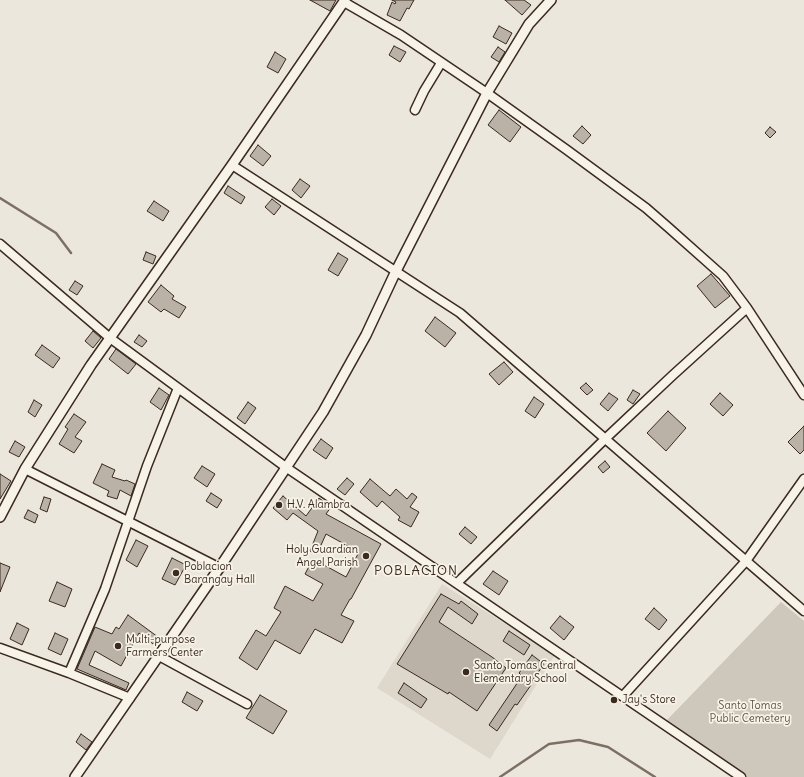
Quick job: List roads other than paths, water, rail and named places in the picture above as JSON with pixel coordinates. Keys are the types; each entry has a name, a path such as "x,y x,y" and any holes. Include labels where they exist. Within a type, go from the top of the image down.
{"street":[{"path":"75,777 220,568 323,412 366,335 396,271 486,93 529,24 551,0"},
{"path":"0,518 25,468 110,338 232,165 344,1 401,36 486,93 646,208 723,276 747,308 804,395"},
{"path":"415,110 424,91 441,63"},
{"path":"232,165 460,313 804,610"},
{"path":"0,244 110,338 287,468 741,777"},
{"path":"457,583 605,439 747,308"},
{"path":"68,673 105,589 147,466 178,388"},
{"path":"25,468 220,568"},
{"path":"623,696 746,560 804,479"},
{"path":"0,648 130,698"},
{"path":"159,656 247,704"}],"waterway":[{"path":"0,198 56,233 71,253"},
{"path":"500,777 549,744 579,740 608,747 655,777"}],"place":[{"name":"H.V. Alambra","path":"279,505"},
{"name":"Holy Guardian Angel Parish","path":"366,556"},
{"name":"Poblacion Barangay Hall","path":"176,573"},
{"name":"Multi-purpose Farmers Center","path":"118,646"},
{"name":"Santo Tomas Central Elementary School","path":"466,672"},
{"name":"Jay's Store","path":"614,700"}],"district":[{"name":"POBLACION","path":"416,571"}],"park label":[{"name":"Santo Tomas Public Cemetery","path":"750,712"}]}
